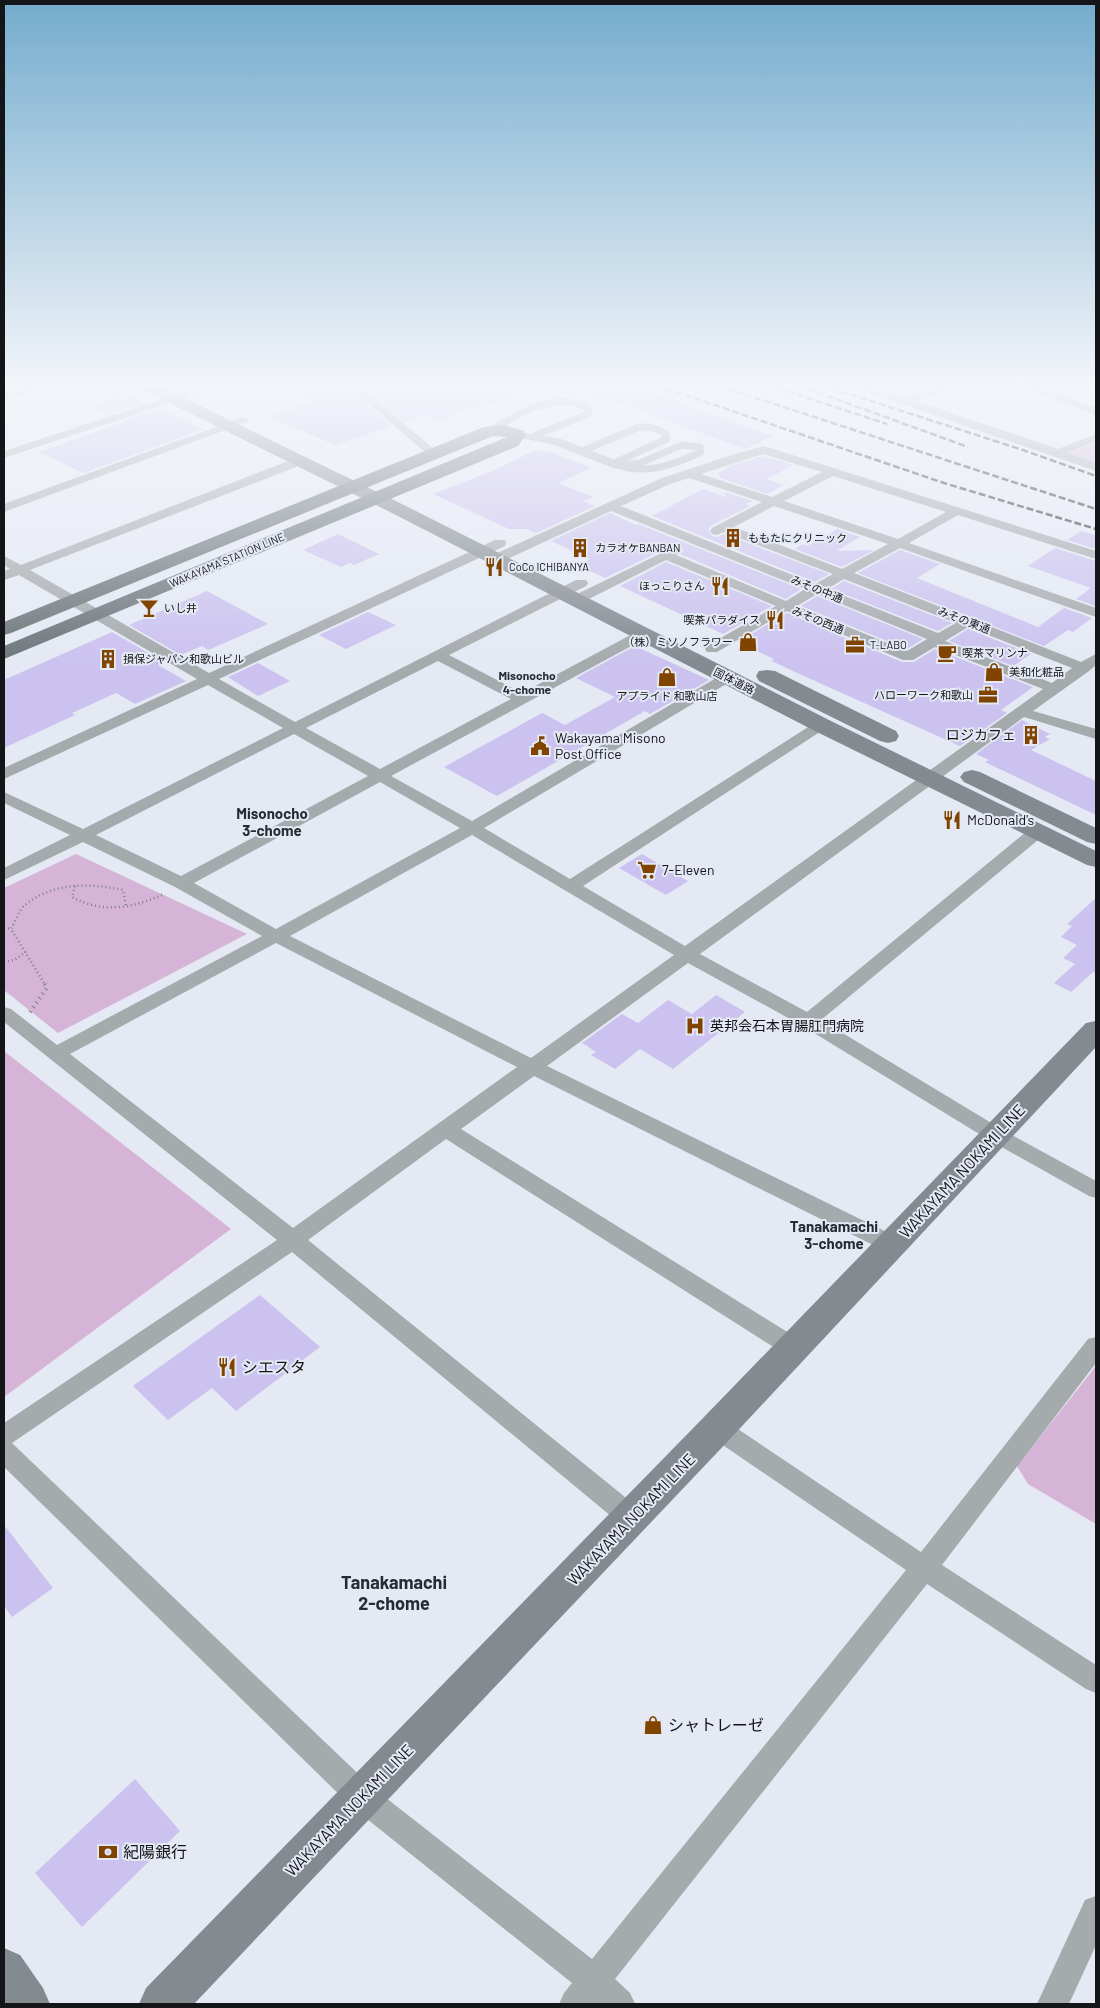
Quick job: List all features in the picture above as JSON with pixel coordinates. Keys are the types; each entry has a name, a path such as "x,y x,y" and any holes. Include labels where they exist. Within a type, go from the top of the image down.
{"main road":[{"name":"WAKAYAMA STATION LINE","path":"4,629 351,486 378,489 398,476"},
{"name":"WAKAYAMA STATION LINE","path":"4,653 95,615 378,489 416,476"}],"street":[{"path":"4,508 91,476"},
{"path":"4,576 260,476"},
{"path":"331,476 351,486"},
{"name":"国体道路","path":"350,476 579,592 712,649 939,771 1038,831 1096,860"},
{"path":"4,774 207,679 498,551 612,507 666,481 688,476"},
{"path":"693,476 898,543 1096,613"},
{"path":"4,875 438,655 665,556 824,476"},
{"path":"843,476 1096,555"},
{"path":"612,507 695,541"},
{"path":"712,649 957,511"},
{"name":"みその東通","path":"724,527 967,622 1090,663"},
{"name":"みその中通","path":"695,541 816,589 1053,688"},
{"name":"みその西通","path":"665,556 908,657 967,622"},
{"path":"4,560 70,601 472,828 685,954 808,1021 996,1135 1096,1190"},
{"name":"国体道路","path":"579,592 643,634 821,725 939,771 1096,837"},
{"path":"174,888 643,634"},
{"path":"438,655 521,700"},
{"path":"4,1436 293,1240 530,1066 1090,663"},
{"path":"55,1054 276,936 472,828 728,677"},
{"path":"1022,712 1096,734"},
{"path":"571,886 821,725"},
{"path":"4,797 82,836 174,888 276,936 530,1066 892,1245"},
{"path":"808,1021 1038,831"},
{"path":"4,1013 293,1240 632,1518"},
{"name":"WAKAYAMA NOKAMI LINE","path":"162,2004 632,1518 1096,1030"},
{"path":"445,1129 794,1348"},
{"path":"575,2004 924,1568 1096,1346"},
{"path":"718,1428 924,1568 1096,1680"},
{"path":"4,1451 362,1797 594,1980 620,2004"},
{"path":"1053,2004 1096,1911"},
{"path":"4,1971 27,2004"}],"path":[{"path":"76,885 72,897 84,904 100,909 148,901 174,888"},
{"path":"11,929 24,906 51,891 76,885 104,886 123,890 126,906"},
{"path":"4,928 11,929 47,988 28,1015"},
{"path":"4,962 14,960 26,952"}],"shaded area":[{"path":"76,854 247,934 58,1033 4,990 4,888"},
{"path":"4,1051 231,1229 4,1397"},
{"path":"1096,1366 1096,1524 1028,1484 1017,1466"}],"building":[{"path":"480,476 574,476 558,483 593,497 583,501 595,506 536,533 527,529 509,529 433,494"},
{"path":"719,476 773,476 767,479 784,485 767,494 720,478"},
{"path":"703,489 726,497 724,492 753,501 746,504 750,506 712,525 708,530 712,536 717,537 724,534 829,574 815,582 652,516"},
{"path":"610,513 636,525 638,524 801,589 786,599 680,554 684,550 675,544 605,578 577,565 590,559 551,541"},
{"path":"837,529 860,537 836,551 874,550 842,567 795,549 803,544 807,546"},
{"path":"1081,531 1096,535 1096,549 1067,540"},
{"path":"338,534 379,554 354,565 350,563 341,567 303,550"},
{"path":"1055,548 1096,561 1096,606 1076,599 1091,588 1028,566"},
{"path":"900,550 940,564 917,578 1038,627 1064,608 1092,618 1073,632 1068,630 1044,646 858,573"},
{"path":"666,562 772,606 723,634 620,586"},
{"path":"844,581 952,623 938,631 831,589"},
{"path":"207,591 268,624 208,650 202,646 181,655 129,625"},
{"path":"817,596 923,639 907,649 801,606"},
{"path":"368,612 396,625 346,649 319,635"},
{"path":"787,613 902,662 914,662 935,649 1033,687 1001,710 1007,713 960,746 795,672 772,661 774,659 738,642"},
{"path":"968,629 1031,654 1013,666 949,641"},
{"path":"112,632 164,662 158,665 186,681 135,704 116,693 72,713 75,715 4,748 4,680"},
{"path":"635,646 709,680 650,714 645,711 497,796 444,767 542,713 565,725 615,697 576,678"},
{"path":"258,663 290,681 258,696 228,677"},
{"path":"1022,720 1050,734 1045,737 1050,739 1031,750 1096,781 1096,815 985,762 989,760 976,754"},
{"path":"642,854 688,881 666,895 619,868"},
{"path":"1096,898 1096,973 1093,972 1071,992 1054,983 1075,964 1063,958 1077,945 1061,937 1072,926 1067,924"},
{"path":"716,995 745,1012 673,1069 640,1049 615,1069 591,1055 596,1052 582,1043 622,1014 638,1023 668,1000 692,1014"},
{"name":"シエスタ","path":"260,1295 320,1347 236,1411 212,1388 168,1420 133,1386"},
{"path":"4,1525 53,1588 12,1617 4,1606"},
{"name":"紀陽銀行","path":"135,1779 180,1831 82,1927 35,1873"}],"railway":[{"path":"923,476 1096,529"},
{"path":"994,476 1096,509"}],"place":[{"name":"ももたにクリニック","path":"733,538"},
{"name":"カラオケBANBAN","path":"580,548"},
{"name":"CoCo ICHIBANYA","path":"494,567"},
{"name":"ほっこりさん","path":"720,586"},
{"name":"いし井","path":"149,608"},
{"name":"喫茶パラダイス","path":"775,620"},
{"name":"（株）ミソノフラワー","path":"748,642"},
{"name":"T-LABO","path":"855,645"},
{"name":"喫茶マリンナ","path":"947,653"},
{"name":"損保ジャパン和歌山ビル","path":"108,659"},
{"name":"美和化粧品","path":"994,672"},
{"name":"アプライド 和歌山店","path":"667,677"},
{"name":"ハローワーク和歌山","path":"988,695"},
{"name":"ロジカフェ","path":"1031,735"},
{"name":"Wakayama Misono Post Office","path":"540,746"},
{"name":"McDonald's","path":"952,820"},
{"name":"7-Eleven","path":"647,870"},
{"name":"英邦会石本胃腸肛門病院","path":"695,1026"},
{"name":"シエスタ","path":"227,1367"},
{"name":"シャトレーゼ","path":"653,1725"},
{"name":"紀陽銀行","path":"108,1852"}],"district":[{"name":"Misonocho 4-chome","path":"527,683"},
{"name":"Misonocho 3-chome","path":"272,822"},
{"name":"Tanakamachi 3-chome","path":"834,1236"},
{"name":"Tanakamachi 2-chome","path":"394,1594"}]}
